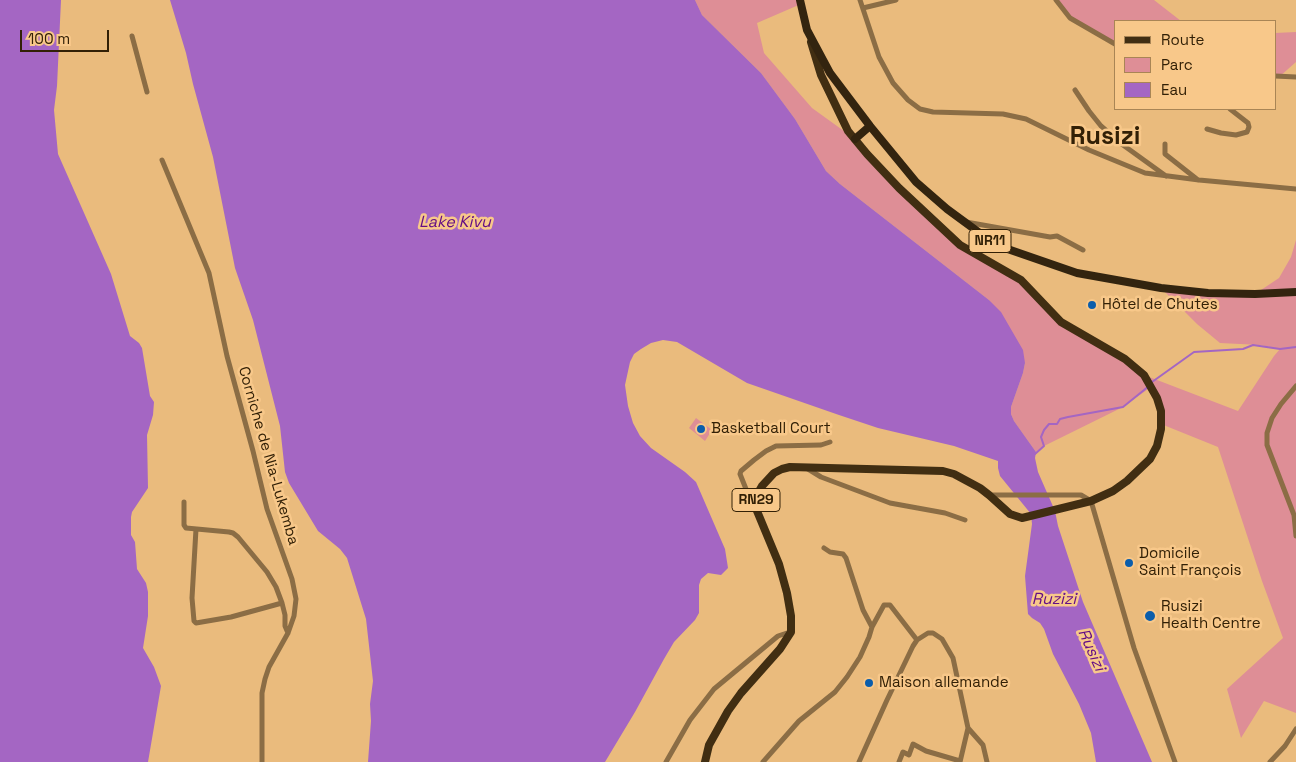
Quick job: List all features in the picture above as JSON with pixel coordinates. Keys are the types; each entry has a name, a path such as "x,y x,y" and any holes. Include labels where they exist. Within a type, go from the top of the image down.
{"highway":[{"name":"NR11","path":"800,0 807,30 830,73 870,126 916,182 963,222 996,245 1077,273 1161,288 1208,293 1255,294 1296,292"},
{"path":"855,139 870,126"}],"main road":[{"path":"807,30 821,75 848,131 867,154 960,245 1021,280 1061,322 1125,358 1144,375 1151,386 1161,411 1161,429 1157,446 1150,460 1113,491 1091,501"},
{"name":"RN29","path":"791,632 791,616 787,592 757,511 756,501 762,486 774,473 782,469 806,467 943,471 954,474 989,495 1010,514 1022,518 1091,501"},
{"path":"705,762 709,745 728,711 740,693 780,649 791,632"}],"street":[{"path":"860,0 879,57 893,82 908,100 920,109 933,112 1002,114 1026,119 1122,165 1145,173 1167,177 1296,189"},
{"path":"863,8 896,0"},
{"path":"1056,0 1070,18 1114,43"},
{"path":"132,36 146,92"},
{"path":"1276,76 1296,77"},
{"path":"1075,90 1088,111 1101,126 1123,145 1167,177"},
{"path":"1207,129 1236,135 1247,132 1248,123 1231,110"},
{"path":"1165,144 1165,154 1198,180"},
{"name":"Corniche de Nia-Lukemba","path":"162,160 209,273 227,356 267,509 292,579 296,599 294,616 288,633 269,667 263,686 262,762"},
{"path":"963,222 1036,235 1057,236 1083,250"},
{"path":"1296,386 1280,404 1272,418 1267,433 1267,446 1294,515 1296,536"},
{"path":"756,501 748,494 740,474 754,460 776,446 821,445 830,442"},
{"path":"806,467 821,477 890,503 945,513 965,520"},
{"path":"989,495 1072,494 1085,496 1091,501 1134,648 1175,762"},
{"path":"184,502 184,525 188,530 229,532 238,537 267,572 276,587 282,603 285,626 288,633"},
{"path":"196,529 192,598 194,621 196,623 282,603"},
{"path":"824,548 830,552 843,554 846,558 863,610 872,627"},
{"path":"763,762 798,721 839,688 860,658 872,627 885,604 890,605 917,640"},
{"path":"666,762 690,720 714,689 778,636 791,632"},
{"path":"859,762 901,669 917,640 926,634 933,633 942,640 953,658 968,728 960,762 913,744 909,755 903,752 899,762"},
{"path":"968,728 983,745 987,762"},
{"path":"1270,762 1285,746 1296,729"}],"green space":[{"path":"695,0 800,0 801,4 757,23 764,53 812,108 855,139 944,231 1021,280 1052,313 1144,375 1238,411 1280,349 1260,345 1220,343 1197,324 1161,288 1255,294 1279,278 1291,257 1296,240 1296,713 1264,701 1241,738 1227,689 1283,638 1262,581 1218,447 1161,424 1151,387 1123,407 1044,446 1036,452 1011,414 1011,407 1025,363 989,300 840,184 826,171 795,119 761,73 702,15"},
{"path":"1054,0 1154,0 1180,20 1114,20 1114,45 1069,18"},
{"path":"1296,32 1296,62 1279,77 1276,77 1276,33"},
{"name":"Basketball Court","path":"696,418 712,430 705,441 689,428"}],"water":[{"path":"0,0 61,0 54,110 58,154 111,274 130,336 142,348 150,396 154,402 153,415 147,435 148,488 132,512 131,517 131,535 135,542 137,569 146,583 148,592 148,616 143,648 154,667 161,686 148,762 0,762"},
{"name":"Lake Kivu","path":"170,0 695,0 702,15 761,73 795,119 826,171 840,184 989,300 1001,312 1023,350 1025,363 1011,407 1011,414 1036,452 1035,458 1038,472 1055,511 1058,526 1083,602 1152,762 1096,762 1091,733 1079,704 1053,654 1044,629 1040,623 1028,614 1025,576 1032,524 1031,514 1000,476 998,461 954,446 878,428 747,383 677,342 663,340 651,343 634,354 630,362 625,385 628,406 633,423 640,436 651,448 696,482 725,549 728,568 721,575 708,573 701,579 699,585 699,613 695,620 674,642 605,762 368,762 371,721 370,704 373,681 366,619 347,558 340,549 318,531 289,483 285,472 280,426 253,320 235,268 213,157"}],"waterway":[{"path":"1152,382 1194,352 1243,349 1253,345 1280,349 1296,347"},
{"path":"1035,454 1044,446 1041,437 1049,424 1057,424 1060,419 1068,417 1123,407 1149,386"}],"place":[{"name":"Hôtel de Chutes","path":"1092,305"},
{"name":"Basketball Court","path":"701,429"},
{"name":"Domicile Saint François","path":"1129,563"},
{"name":"Rusizi Health Centre","path":"1150,616"},
{"name":"Maison allemande","path":"869,683"}],"district":[{"name":"Rusizi","path":"1105,137"}],"water label":[{"name":"Ruzizi","path":"1054,600"}]}
